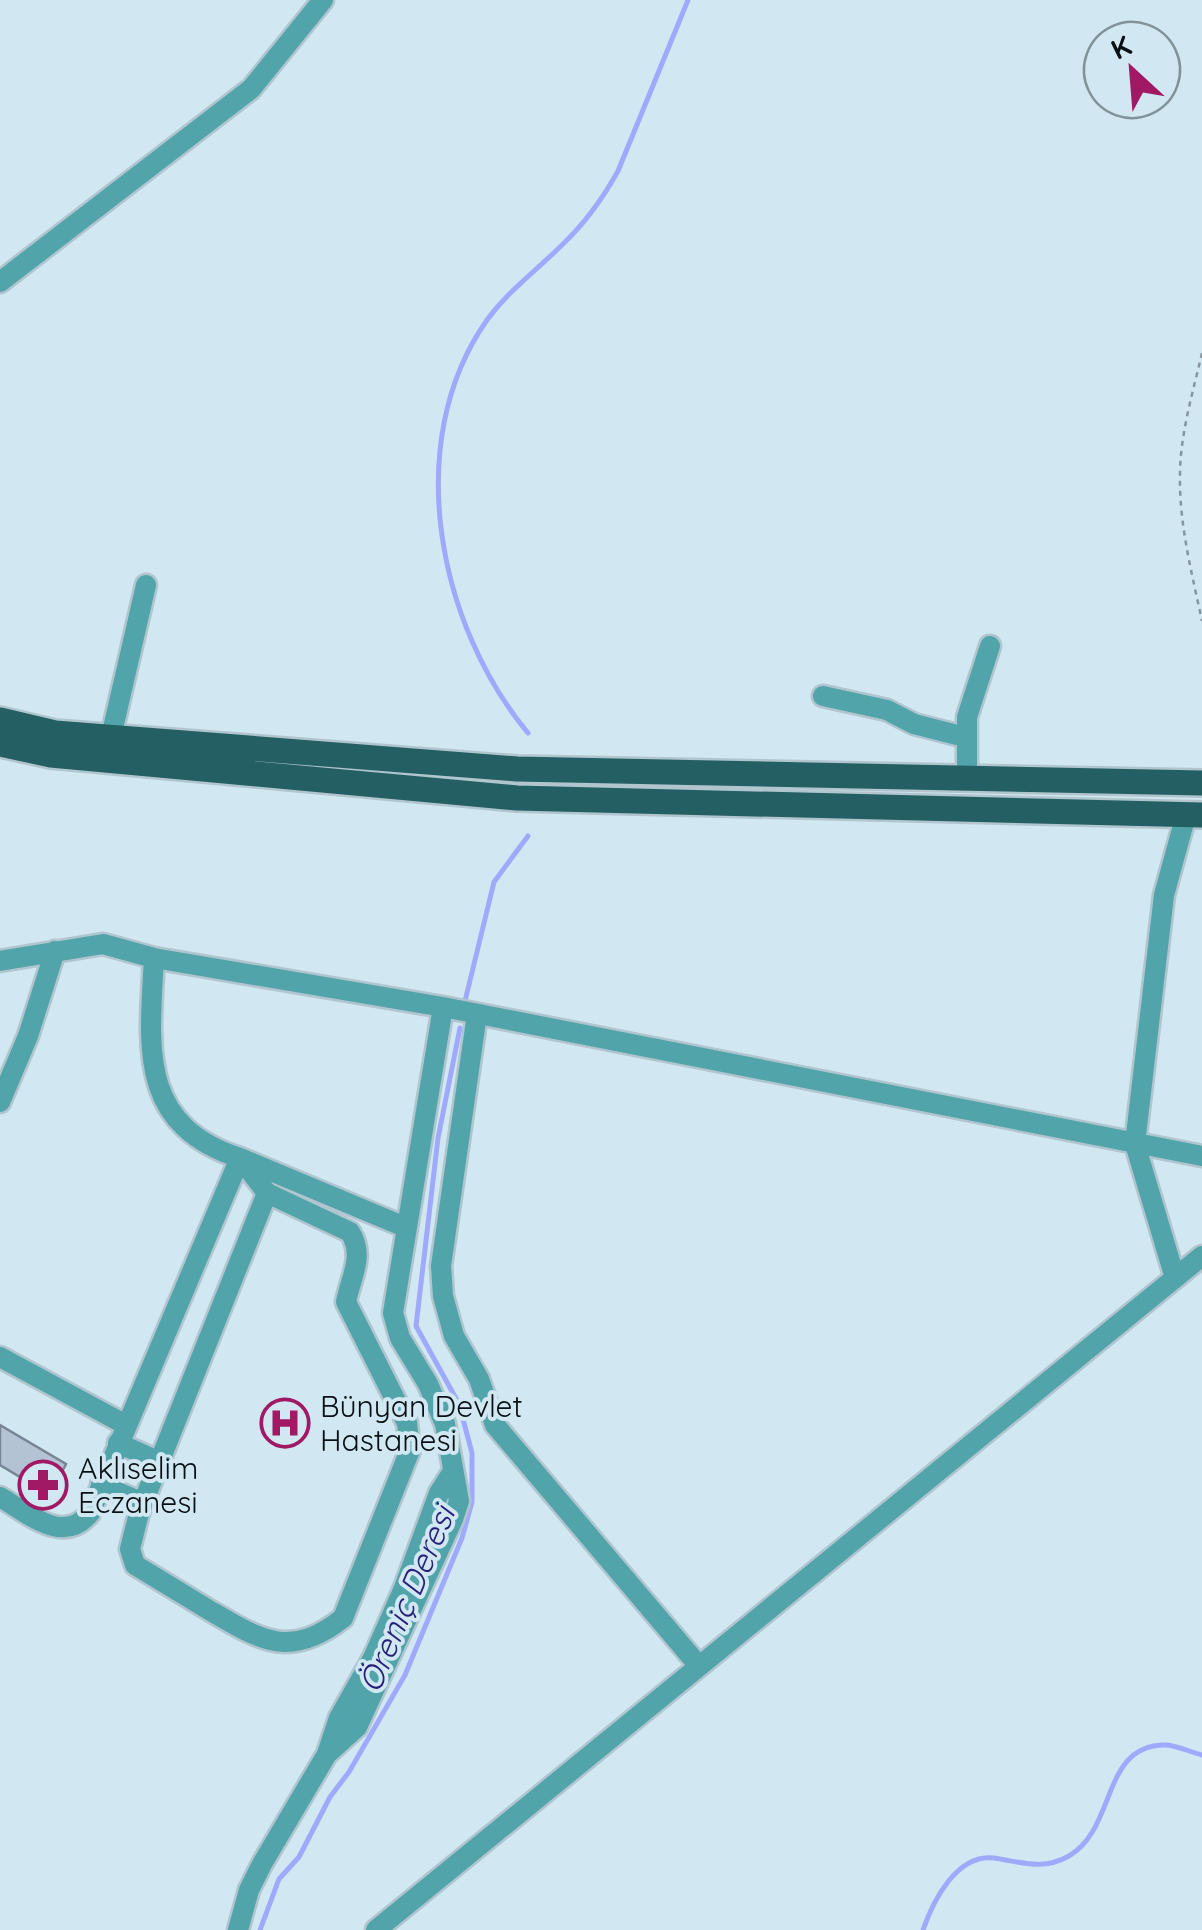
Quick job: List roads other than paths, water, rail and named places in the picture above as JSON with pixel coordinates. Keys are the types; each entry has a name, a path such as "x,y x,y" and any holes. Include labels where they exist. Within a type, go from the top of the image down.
{"main road":[{"path":"0,720 55,733 518,769 1202,783"},
{"path":"0,744 52,755 517,798 1194,815"}],"street":[{"path":"0,282 251,88 324,0"},
{"path":"111,737 146,586"},
{"path":"966,778 968,717 990,646"},
{"path":"823,696 887,710 914,724 965,737"},
{"path":"1174,1278 1136,1144 1164,895 1194,815"},
{"path":"0,960 103,944 154,958 443,1007 1202,1156"},
{"path":"0,1102 28,1036 55,950"},
{"path":"154,958 150,1018 156,1077 165,1106 207,1147 405,1227"},
{"path":"238,1930 249,1890 327,1754 339,1718 373,1658 404,1588 439,1493 453,1471 450,1439 440,1409 400,1338 392,1313 443,1007"},
{"path":"476,1014 441,1266 454,1336 479,1380 495,1426 699,1666"},
{"path":"240,1158 267,1193 350,1232 357,1242 359,1260 346,1302 407,1423 410,1450 343,1618 324,1633 301,1642 258,1638 135,1566 130,1549 143,1503 267,1193"},
{"path":"0,1497 50,1526 80,1525 90,1512 240,1158"},
{"path":"376,1930 1202,1256"},
{"path":"0,1357 160,1462"},
{"path":"101,1485 143,1503"}],"waterway":[{"name":"Öreniç Deresi","path":"528,733 497,689 472,640 453,587 442,532 438,476 444,421 460,368 487,320 579,228 618,171 688,0"},
{"name":"Öreniç Deresi","path":"465,1001 494,882 528,836"},
{"name":"Öreniç Deresi","path":"260,1930 279,1879 299,1857 330,1797 349,1772 405,1675 462,1538 472,1502 472,1453 459,1404 416,1326 438,1138 460,1028"},
{"path":"923,1930 948,1881 969,1863 994,1858 1041,1864 1069,1856 1095,1827 1119,1773 1130,1758 1144,1749 1169,1745 1202,1755"}],"place":[{"name":"Bünyan Devlet Hastanesi","path":"285,1423"},
{"name":"Aklıselim Eczanesi","path":"43,1485"}]}
